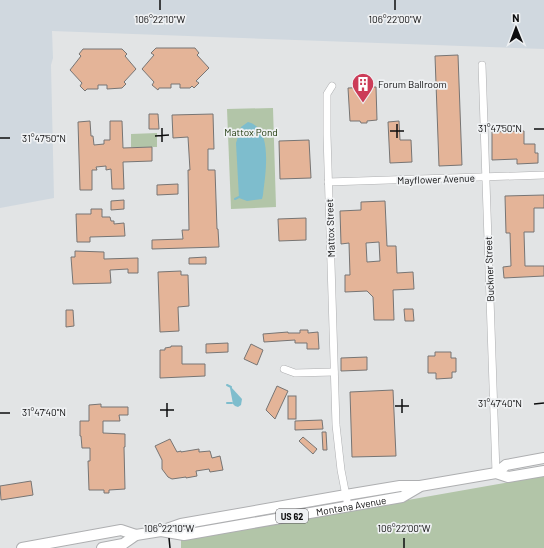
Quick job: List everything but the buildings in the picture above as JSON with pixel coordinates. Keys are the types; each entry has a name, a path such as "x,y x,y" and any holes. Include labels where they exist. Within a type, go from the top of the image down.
{"highway":[{"name":"Montana Avenue","path":"165,532 181,524 418,488 496,473 506,465 544,458"},
{"name":"Montana Avenue","path":"496,473 508,477 544,471"},
{"name":"Montana Avenue","path":"22,548 121,530 136,535 165,532 184,535 402,497 418,488"},
{"name":"Montana Avenue","path":"102,548 123,544 136,535"}],"street":[{"name":"Buckner Street","path":"482,65 496,473"},
{"name":"Mattox Street","path":"332,86 327,94 328,182 334,372 337,448 347,498"},
{"name":"Mayflower Avenue","path":"328,182 544,175"},
{"path":"284,369 295,373 334,372"}],"shaded area":[{"path":"0,0 544,0 544,49 52,31 53,58 51,65 54,198 0,208"}],"green space":[{"name":"Mattox Pond","path":"273,108 276,207 231,209 227,109"},
{"path":"157,133 157,147 131,147 131,134"},
{"path":"544,476 544,548 181,548 181,540"}],"water":[{"name":"Mattox Pond","path":"248,122 256,126 262,133 265,143 266,165 262,199 247,201 239,198 236,143 241,127"},
{"path":"231,387 242,399 241,405 238,407 233,404"}],"waterway":[{"path":"235,199 239,197"},
{"path":"227,385 231,387"},
{"path":"227,403 232,403"}],"place":[{"name":"Forum Ballroom","path":"363,104"}]}
